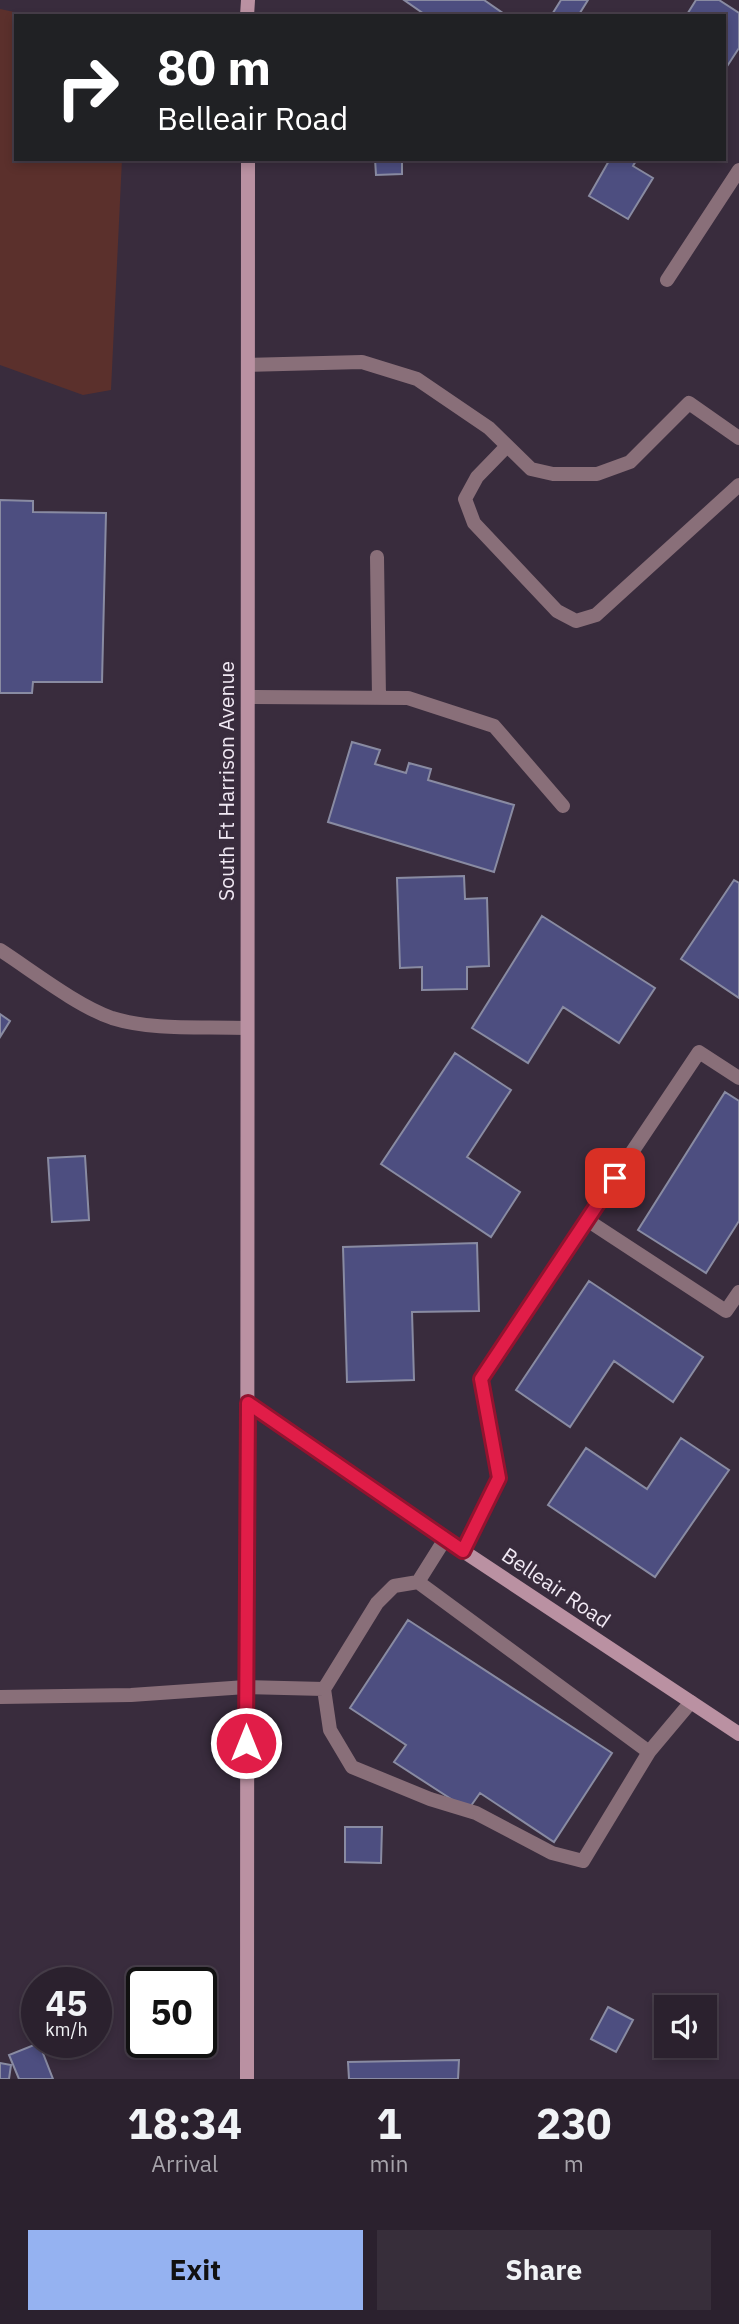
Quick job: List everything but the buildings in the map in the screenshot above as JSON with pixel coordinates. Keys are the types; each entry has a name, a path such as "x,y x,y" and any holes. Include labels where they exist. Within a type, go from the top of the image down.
{"main road":[{"name":"South Ft Harrison Avenue","path":"247,2079 248,161"},
{"name":"Belleair Road","path":"248,1403 463,1551 739,1734"}],"street":[{"path":"667,280 739,170"},
{"path":"248,365 362,362 417,379 489,428 531,469 553,474 597,474 630,462 689,403 739,438"},
{"path":"507,446 477,477 465,499 474,523 557,611 576,621 596,615 739,485"},
{"path":"377,557 379,698"},
{"path":"248,697 408,698 494,726 563,806"},
{"path":"0,950 68,995 111,1017 149,1025 247,1028"},
{"path":"463,1551 499,1478 481,1379 699,1052 739,1078"},
{"path":"587,1220 726,1311 739,1292"},
{"path":"418,1582 446,1539"},
{"path":"649,1752 418,1582 394,1586 377,1603 324,1689 330,1730 352,1767 430,1799 476,1813 552,1853 583,1861 649,1752 691,1702"},
{"path":"0,1697 131,1695 246,1687 324,1689"}],"shaded area":[{"path":"0,9 24,14 14,14 14,161 122,161 111,390 83,395 0,365"}],"route":[{"path":"246,1743 248,1403 463,1551 499,1478 481,1379 615,1178"}]}
